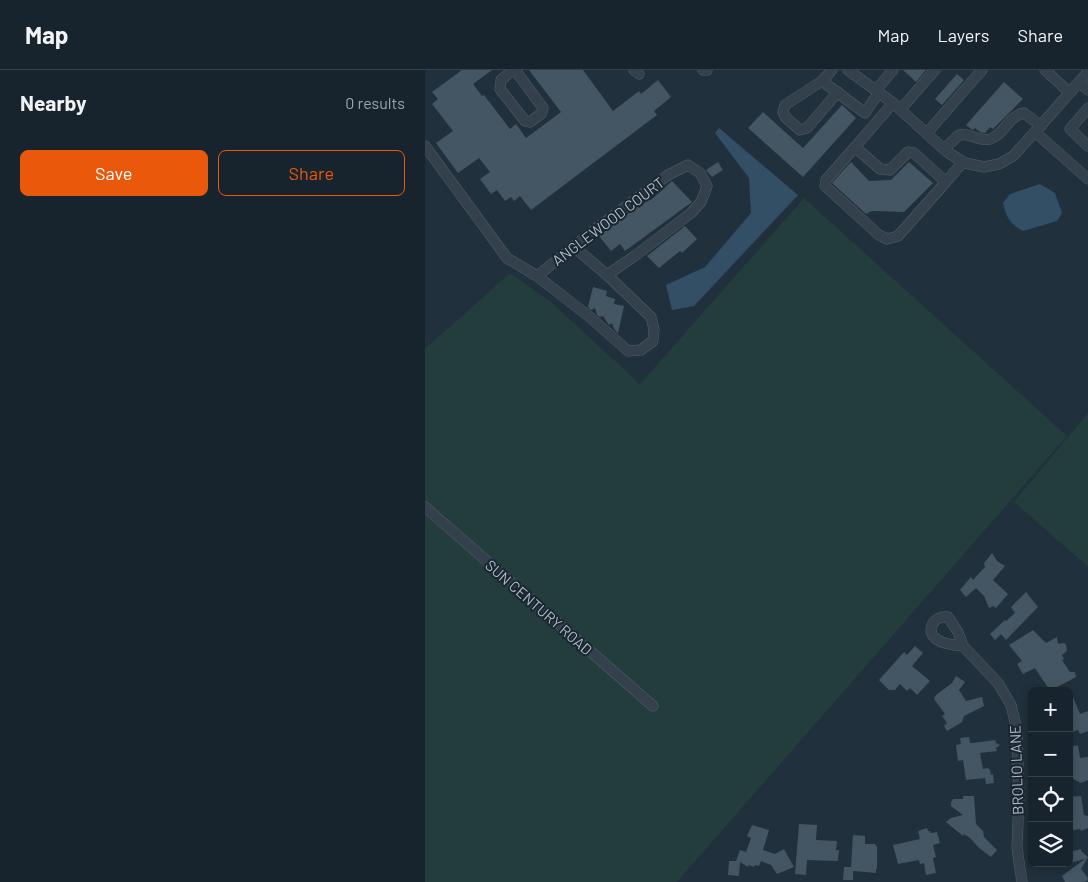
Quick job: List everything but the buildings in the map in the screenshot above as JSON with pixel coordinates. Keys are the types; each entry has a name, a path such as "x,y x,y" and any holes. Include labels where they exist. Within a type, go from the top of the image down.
{"street":[{"path":"514,70 543,108 542,113 530,122 525,121 500,89 501,80 514,70"},
{"path":"832,70 822,81 785,105 783,112 786,118 800,130 807,128 837,92"},
{"path":"848,70 897,106 944,149 963,162 974,166 999,164 1013,156 1088,72"},
{"path":"822,81 865,112 893,70"},
{"path":"935,70 855,147 824,183 879,235 887,239 897,236 963,162"},
{"path":"927,133 983,70"},
{"path":"1045,70 1070,93"},
{"path":"1079,82 1088,90"},
{"path":"1088,108 1070,129 1088,146"},
{"path":"944,149 959,134 980,140 993,138 1017,114 1024,113 1084,176 1088,164"},
{"name":"ANGLEWOOD COURT","path":"425,146 507,258 537,276 573,246 668,175 688,165 700,173 707,186 701,202 691,213 607,276"},
{"path":"855,147 880,170 890,170 908,152 914,153 946,182"},
{"path":"537,276 591,318 628,352 641,350 653,341 654,329 651,317 573,246"},
{"name":"SUN CENTURY ROAD","path":"425,507 653,706"},
{"name":"BROLIO LANE","path":"963,646 998,683 1011,705 1017,730 1019,796 1017,848 1021,882"}],"green space":[{"path":"804,198 1067,436 677,882 425,882 425,349 510,273 551,302 640,384"},
{"path":"1088,413 1088,567 1014,502"}],"water":[{"path":"719,128 798,195 694,306 672,310 666,285 705,267 751,213 749,178 715,133"},
{"path":"1040,184 1055,193 1062,213 1057,221 1023,231 1009,220 1003,203 1010,194"}]}
